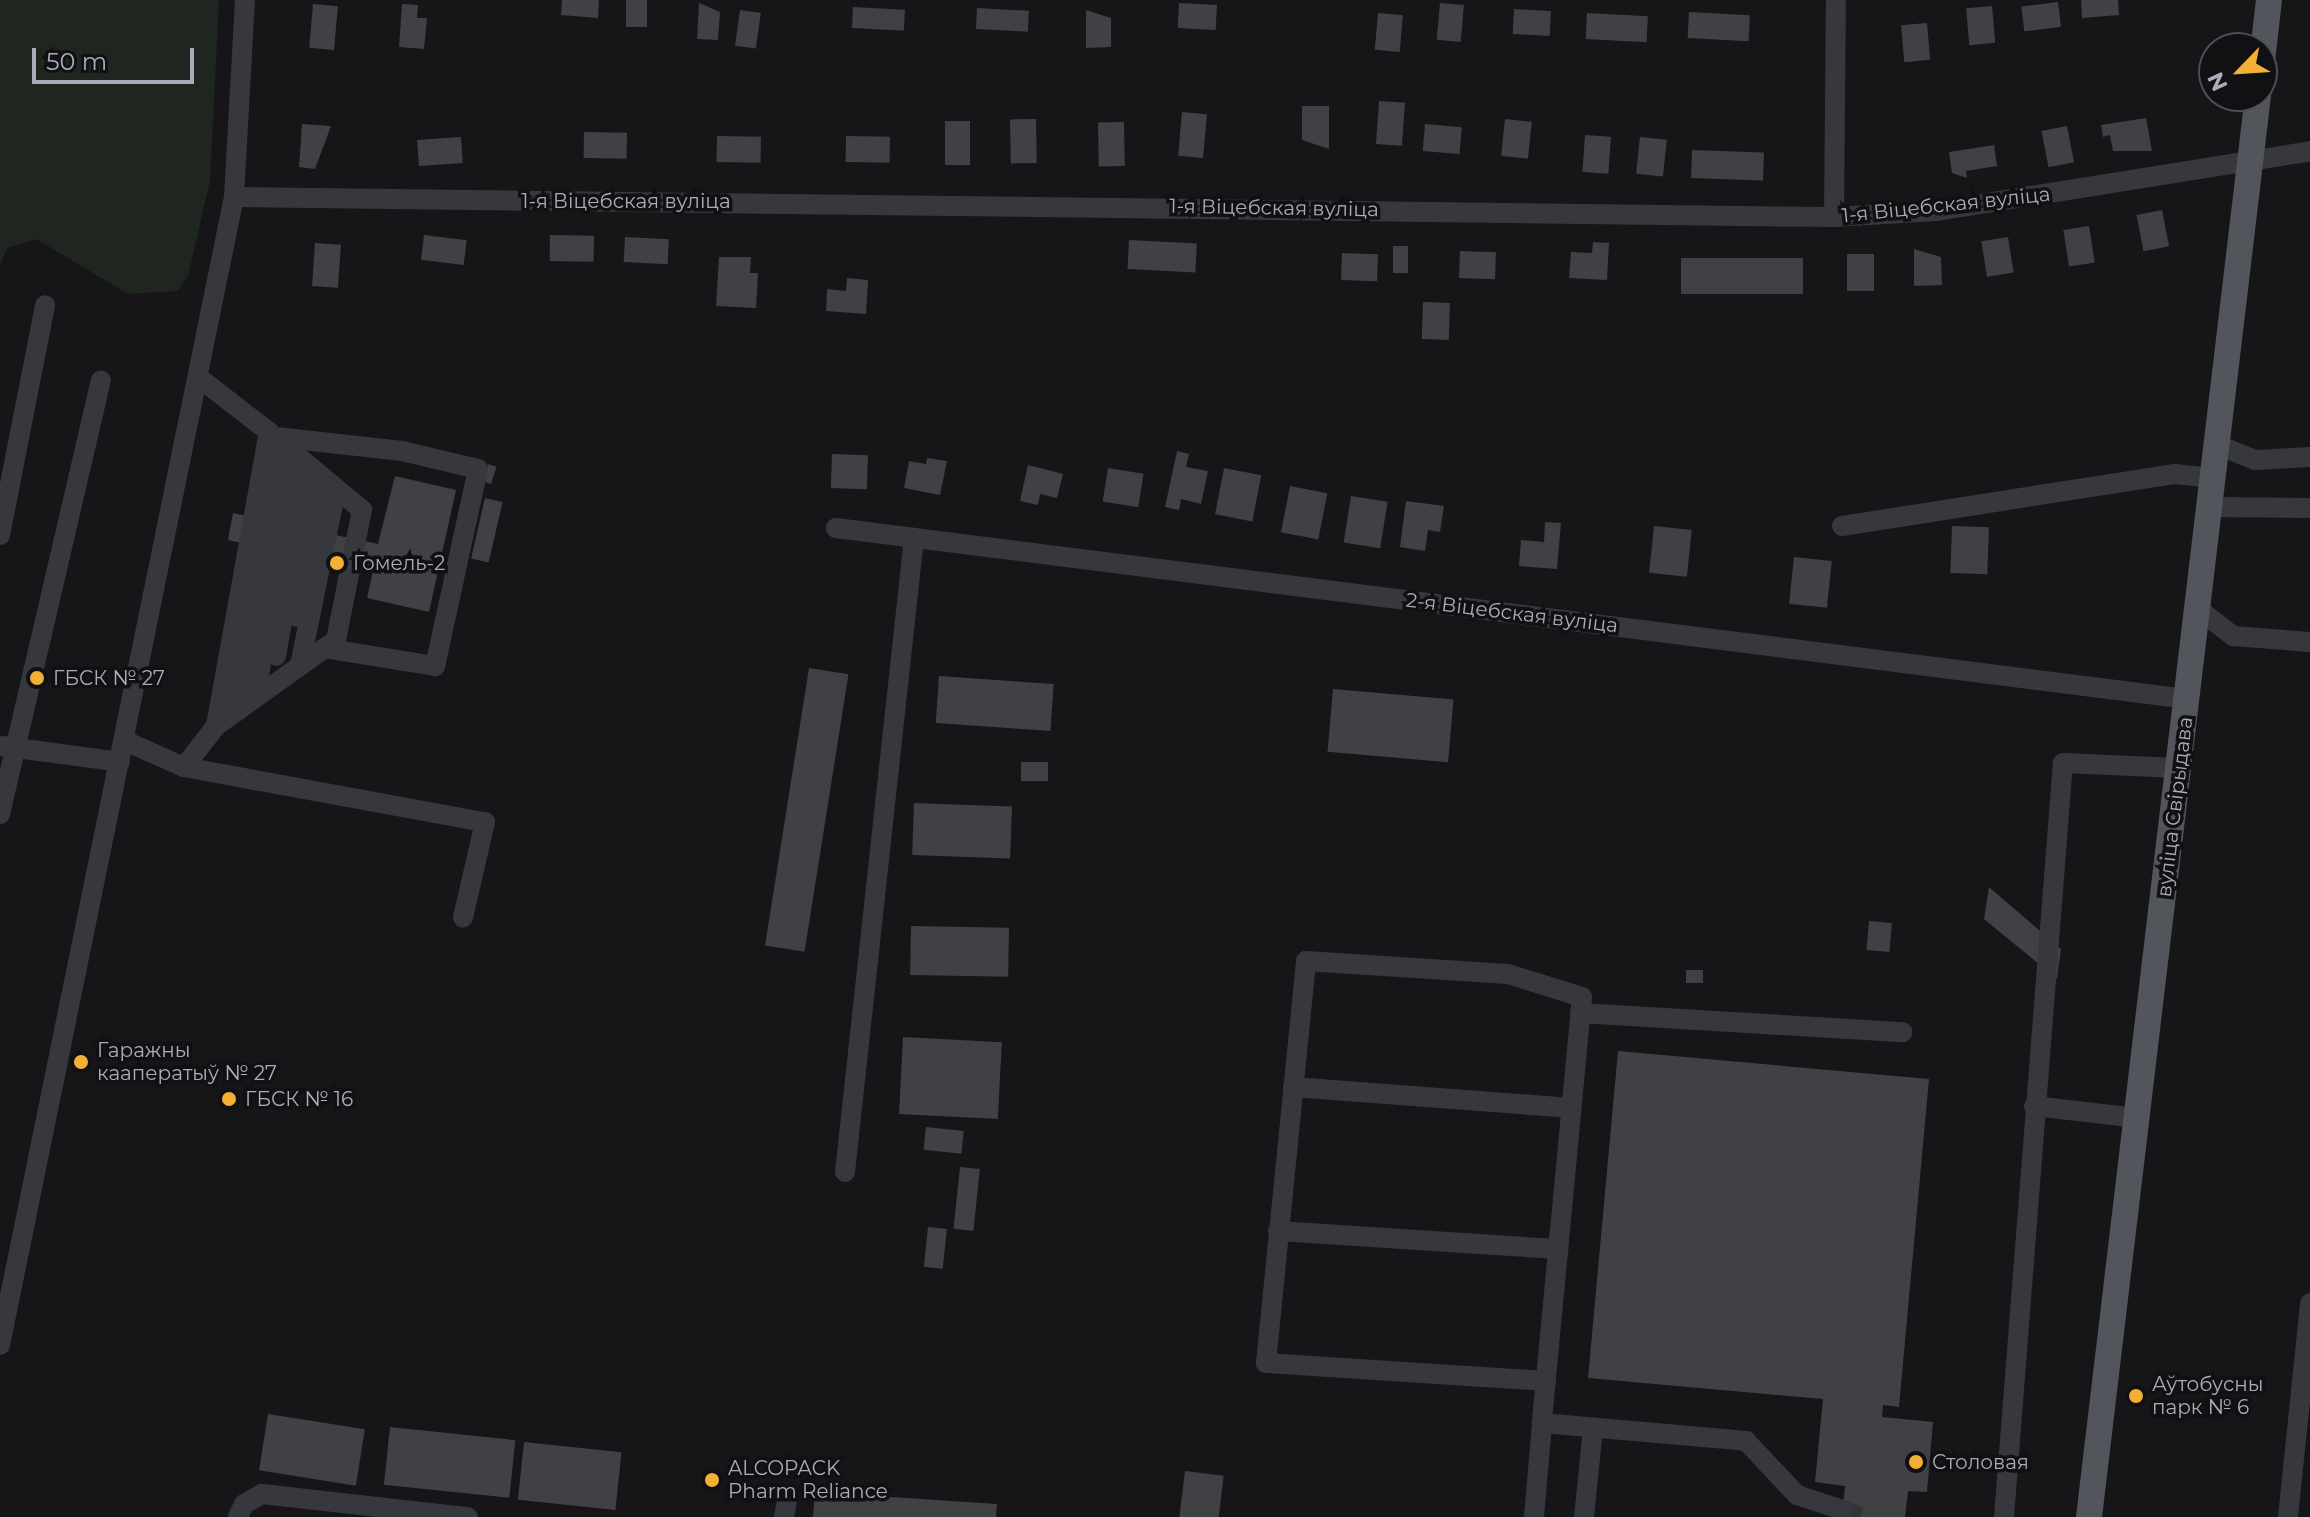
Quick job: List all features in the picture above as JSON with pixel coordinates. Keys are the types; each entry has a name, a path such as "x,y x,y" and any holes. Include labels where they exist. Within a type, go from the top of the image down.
{"main road":[{"path":"2265,32 2269,0"},
{"name":"вуліца Свірыдава","path":"2089,1517 2256,112"}],"street":[{"path":"0,1345 234,197 245,0"},
{"path":"1834,217 1836,0"},
{"name":"1-я Віцебская вуліца","path":"234,197 1834,217 1937,211 2310,151"},
{"path":"0,535 45,305"},
{"path":"184,767 216,726 336,640 362,510 198,377"},
{"path":"0,814 7,747 101,381"},
{"path":"2218,445 2255,460 2310,457"},
{"path":"284,677 435,666 478,469 402,451 305,462"},
{"path":"284,677 305,462"},
{"path":"284,677 305,462"},
{"path":"284,677 305,462"},
{"path":"216,726 305,462"},
{"path":"1842,526 2174,474 2214,478"},
{"path":"2210,507 2310,508"},
{"name":"2-я Віцебская вуліца","path":"836,528 2188,699"},
{"path":"845,1172 914,538"},
{"path":"2197,608 2233,636 2310,642"},
{"path":"125,741 184,767 485,822 463,917"},
{"path":"7,747 120,762"},
{"path":"2004,1517 2063,763 2179,768"},
{"path":"1534,1517 1582,997 1508,974 1306,961 1266,1363 1546,1381"},
{"path":"1580,1013 1902,1032"},
{"path":"1293,1087 1571,1108"},
{"path":"2034,1106 2138,1118"},
{"path":"1278,1231 1558,1249"},
{"path":"2288,1517 2310,1303"},
{"path":"1542,1423 1746,1441 1797,1495 1843,1510"},
{"path":"1584,1517 1593,1428"},
{"path":"238,1517 244,1504 262,1494 468,1517"},
{"path":"784,1517 788,1494"}],"shaded area":[{"path":"0,0 219,0 210,181 188,276 178,291 128,294 36,239 7,248 0,265"}],"building":[{"path":"562,0 599,0 598,18 561,15"},
{"path":"626,0 647,0 647,27 626,27"},
{"path":"2081,0 2118,0 2119,15 2082,18"},
{"path":"2058,2 2061,27 2024,31 2021,7"},
{"path":"699,3 720,12 718,40 697,39"},
{"path":"1179,3 1217,5 1216,30 1178,28"},
{"path":"1440,3 1464,5 1461,42 1437,40"},
{"path":"313,4 338,6 334,50 309,48"},
{"path":"402,4 418,5 417,18 427,18 424,49 399,47"},
{"path":"1992,6 1995,43 1969,45 1966,8"},
{"path":"853,7 905,10 904,31 852,28"},
{"path":"977,8 1029,11 1028,32 976,29"},
{"path":"1514,9 1551,11 1550,36 1513,34"},
{"path":"740,10 761,13 756,49 735,46"},
{"path":"1086,10 1111,18 1111,47 1086,48"},
{"path":"1689,12 1750,15 1749,41 1688,38"},
{"path":"1378,13 1403,15 1400,52 1375,50"},
{"path":"1587,13 1648,16 1647,42 1586,39"},
{"path":"1927,23 1930,60 1904,62 1901,25"},
{"path":"1379,101 1405,103 1402,146 1376,144"},
{"path":"1302,106 1329,106 1329,149 1302,140"},
{"path":"1182,112 1207,114 1203,158 1178,156"},
{"path":"2146,118 2152,151 2113,151 2110,135 2103,137 2101,125"},
{"path":"1010,119 1036,119 1037,163 1011,163"},
{"path":"1505,119 1532,122 1528,159 1501,156"},
{"path":"945,121 970,121 970,165 945,165"},
{"path":"1098,122 1124,122 1125,166 1099,166"},
{"path":"302,124 331,126 315,169 299,167"},
{"path":"1425,124 1462,127 1460,154 1423,151"},
{"path":"2067,126 2074,162 2049,167 2041,131"},
{"path":"584,132 627,133 627,159 584,158"},
{"path":"1585,135 1611,137 1608,174 1582,172"},
{"path":"717,136 761,137 761,163 717,162"},
{"path":"846,136 890,137 890,163 846,162"},
{"path":"461,137 463,163 419,166 417,140"},
{"path":"1640,137 1667,140 1663,177 1636,174"},
{"path":"1994,145 1997,166 1966,171 1967,178 1952,173 1949,152"},
{"path":"1692,150 1764,153 1763,180 1691,178"},
{"path":"2162,210 2169,246 2144,251 2136,215"},
{"path":"2089,226 2095,263 2069,267 2063,230"},
{"path":"424,235 467,240 464,265 421,260"},
{"path":"550,235 594,236 594,262 550,261"},
{"path":"625,237 669,239 668,264 624,262"},
{"path":"2008,237 2014,273 1987,277 1981,241"},
{"path":"1129,240 1197,244 1195,273 1127,269"},
{"path":"1593,242 1609,243 1607,280 1569,278 1571,252 1592,253"},
{"path":"315,243 341,245 338,288 312,286"},
{"path":"1393,246 1408,246 1408,273 1393,273"},
{"path":"1914,249 1941,257 1942,285 1914,286"},
{"path":"1460,251 1496,252 1495,279 1459,278"},
{"path":"1342,253 1378,254 1377,281 1341,280"},
{"path":"1847,254 1874,254 1874,291 1847,291"},
{"path":"719,257 751,257 750,273 758,273 756,308 716,306"},
{"path":"1681,258 1803,258 1803,294 1681,294"},
{"path":"847,278 868,280 866,314 826,311 827,289 846,291"},
{"path":"1423,302 1450,303 1449,340 1422,339"},
{"path":"1177,451 1189,454 1186,467 1208,471 1201,504 1181,499 1179,510 1165,507"},
{"path":"832,454 868,455 867,489 831,488"},
{"path":"927,458 947,461 940,495 904,488 909,461 926,464"},
{"path":"488,464 497,467 491,484 482,481"},
{"path":"1028,465 1063,474 1057,498 1040,494 1038,505 1020,501"},
{"path":"1108,468 1144,474 1138,507 1103,502"},
{"path":"1224,468 1261,475 1252,521 1215,514"},
{"path":"395,476 456,490 429,612 367,598 373,571 228,540 233,513 378,544"},
{"path":"1290,486 1327,493 1318,539 1281,532"},
{"path":"1351,496 1388,502 1380,548 1344,542"},
{"path":"485,498 503,502 489,562 471,558"},
{"path":"1406,501 1444,506 1440,532 1428,530 1425,551 1400,547"},
{"path":"1545,522 1561,523 1557,569 1519,566 1521,540 1544,542"},
{"path":"1654,526 1692,530 1687,577 1649,573"},
{"path":"1952,526 1989,527 1987,574 1950,573"},
{"path":"1794,557 1832,561 1827,608 1789,604"},
{"path":"809,668 849,674 805,952 765,946"},
{"path":"939,676 1054,684 1050,731 936,723"},
{"path":"1333,689 1454,700 1448,762 1328,752"},
{"path":"1021,762 1048,762 1048,781 1021,781"},
{"path":"914,803 1012,806 1010,858 912,855"},
{"path":"1989,887 2061,949 2057,979 1984,919"},
{"path":"1869,921 1892,923 1889,952 1866,950"},
{"path":"911,926 1009,928 1008,977 910,975"},
{"path":"1686,970 1703,970 1703,983 1686,983"},
{"path":"903,1037 1002,1042 998,1119 899,1114"},
{"path":"1618,1051 1929,1079 1899,1407 1883,1405 1882,1417 1933,1422 1927,1492 1908,1491 1905,1517 1842,1517 1845,1486 1815,1482 1823,1399 1588,1378"},
{"path":"926,1127 964,1131 961,1154 924,1150"},
{"path":"960,1167 980,1169 973,1231 954,1229"},
{"path":"928,1227 947,1229 943,1269 924,1267"},
{"path":"268,1414 365,1429 356,1486 259,1470"},
{"path":"390,1427 515,1440 509,1498 384,1485"},
{"path":"524,1442 621,1452 615,1510 518,1500"},
{"path":"1185,1471 1224,1476 1219,1517 1179,1517"},
{"path":"815,1492 997,1504 996,1517 813,1517"}],"tunnel":[{"path":"1843,1510 1860,1517"}],"place":[{"name":"Гомель-2","path":"337,563"},
{"name":"ГБСК № 27","path":"37,678"},
{"name":"Гаражны кааператыў № 27","path":"81,1062"},
{"name":"ГБСК № 16","path":"229,1099"},
{"name":"Аўтобусны парк № 6","path":"2136,1396"},
{"name":"Столовая","path":"1916,1462"},
{"name":"ALCOPACK Pharm Reliance","path":"712,1480"}]}
